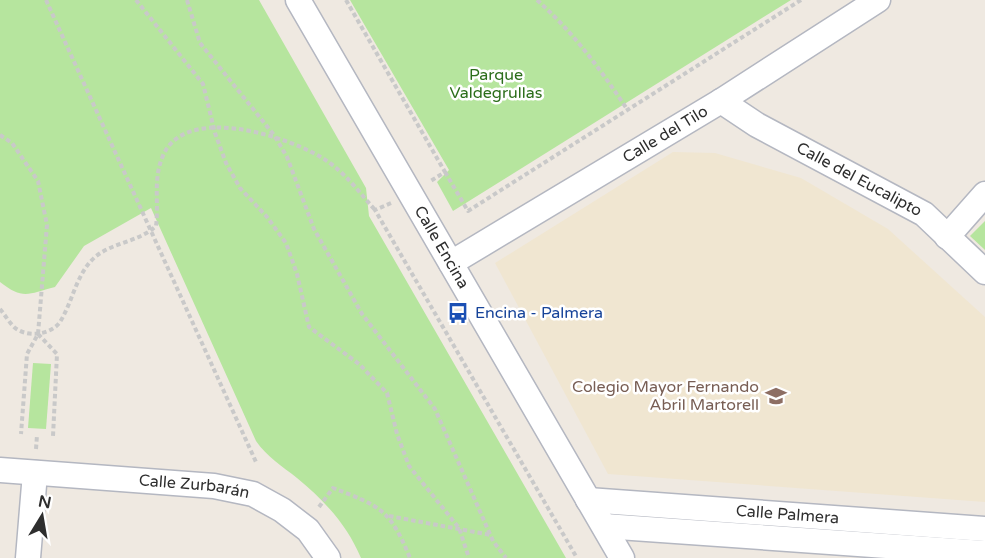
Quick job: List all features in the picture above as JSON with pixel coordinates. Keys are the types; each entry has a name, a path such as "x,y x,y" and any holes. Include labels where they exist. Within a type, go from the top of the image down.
{"street":[{"name":"Calle Encina","path":"298,0 622,558"},
{"name":"Calle del Tilo","path":"451,263 721,101 878,0"},
{"name":"Calle del Eucalipto","path":"721,101 757,125 924,214 985,272"},
{"path":"947,237 985,195"},
{"name":"Calle Zurbarán","path":"0,470 214,486 253,494 282,510 308,530 328,558"},
{"path":"28,558 35,473"},
{"name":"Calle Palmera","path":"588,500 985,528"},
{"name":"Calle Palmera","path":"604,526 985,553"}],"path":[{"path":"46,0 256,462"},
{"path":"136,0 203,84 214,128 226,162 240,188 267,217 286,243 297,274 309,327 359,364 387,393 397,434 409,466 459,528 469,558"},
{"path":"187,0 200,43 274,135 287,157 314,229 362,314 435,409 491,536 506,558"},
{"path":"537,0 562,22 590,53 627,109"},
{"path":"445,172 468,211 801,0"},
{"path":"0,309 15,329 26,333 38,334 51,330 59,323 81,275 94,258 119,243 150,232 156,226 156,184 162,157 174,139 195,130 214,128 274,135 302,145 329,162 345,176 375,210"},
{"path":"0,135 12,143 38,181 47,225 38,334 27,354 21,434"},
{"path":"38,334 57,354 53,436"},
{"path":"319,507 333,488 370,502 388,516 410,558"},
{"path":"388,516 491,536"}],"shaded area":[{"name":"Colegio Mayor Fernando Abril Martorell","path":"673,152 715,153 801,178 888,229 985,317 985,502 608,474 495,263"}],"green space":[{"path":"0,0 259,0 366,188 369,216 566,558 361,558 342,524 326,505 270,457 256,441 151,208 84,246 55,287 26,294 14,291 0,282"},
{"name":"Parque Valdegrullas","path":"350,0 791,0 453,211 437,182 449,170"},
{"path":"985,221 985,250 970,236"},
{"path":"33,363 51,364 46,429 28,428"}],"place":[{"name":"Encina - Palmera","path":"458,313"},
{"name":"Colegio Mayor Fernando Abril Martorell","path":"776,396"}]}
